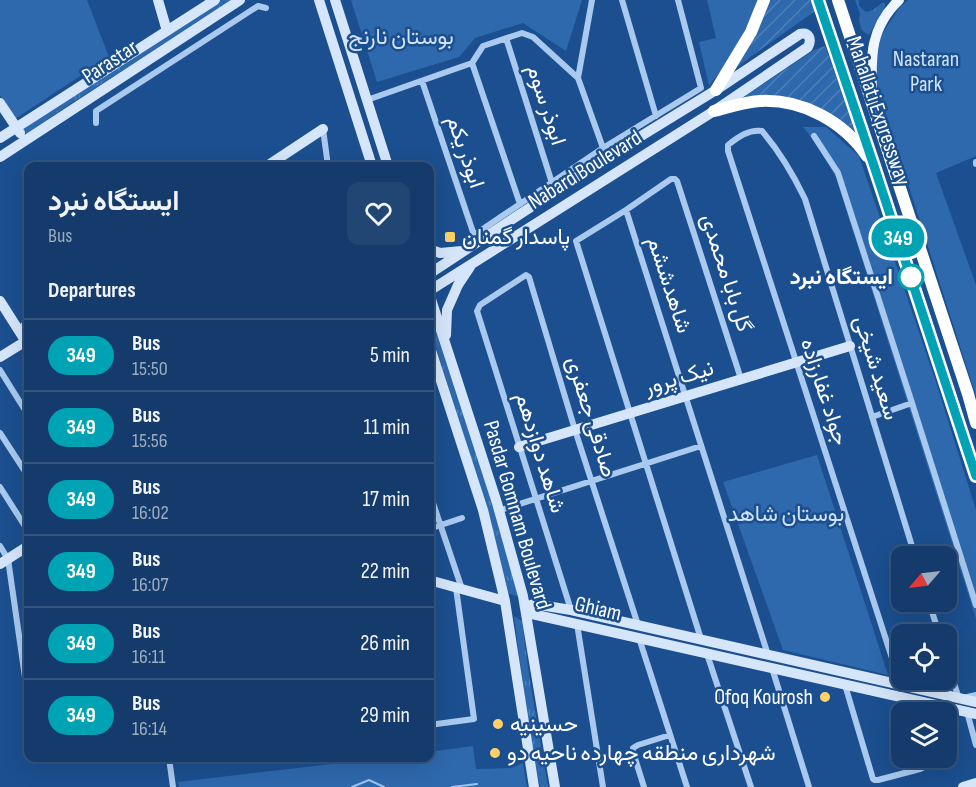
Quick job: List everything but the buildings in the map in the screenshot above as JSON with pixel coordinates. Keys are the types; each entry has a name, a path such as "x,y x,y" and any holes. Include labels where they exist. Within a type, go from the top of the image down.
{"highway":[{"path":"716,90 751,32 765,0"},
{"name":"Mahallati Expressway","path":"818,0 971,447 976,476"},
{"name":"Mahallati Expressway","path":"838,0 976,423"},
{"path":"714,111 758,101 789,103 805,108 825,117 842,129 862,149 874,166"}],"main road":[{"path":"158,0 167,31"},
{"name":"Parastar","path":"0,138 215,0"},
{"name":"Parastar","path":"0,157 240,0"},
{"path":"319,0 371,162"},
{"path":"335,0 387,162"},
{"path":"872,103 872,50 878,30 890,9 899,0"},
{"name":"Nabard Boulevard","path":"434,271 800,34 808,34 810,38 808,46 760,80 434,289"},
{"path":"751,66 762,63 768,65 769,69 760,80"},
{"path":"0,103 25,141"},
{"path":"273,162 322,129"},
{"path":"434,251 440,253 465,250"},
{"path":"445,343 447,310 458,285 472,264"},
{"path":"0,301 24,338"},
{"name":"Pasdar Gomnam Boulevard","path":"434,308 513,555 525,607 555,787"},
{"path":"0,357 24,345"},
{"name":"نیک پرور","path":"519,447 850,346"},
{"name":"Pasdar Gomnam Boulevard","path":"434,364 483,510 505,601 534,787"},
{"path":"4,562 24,549"},
{"path":"434,582 505,601"},
{"name":"Ghiam","path":"891,684 571,610 534,604 525,607 532,614 974,714"},
{"path":"768,655 772,668"},
{"name":"Ghiam","path":"919,690 976,702"},
{"path":"963,787 976,783"}],"street":[{"path":"578,78 592,0"},
{"path":"622,0 656,116"},
{"path":"472,63 520,204 603,148 701,87 678,0"},
{"path":"96,123 96,111 258,6 266,8"},
{"path":"367,100 472,63 483,46 522,33 533,37 578,78 603,148"},
{"name":"ابوذر سوم","path":"506,38 552,183"},
{"path":"140,66 147,78"},
{"name":"ابوذر یکم","path":"422,81 474,234 520,204"},
{"path":"322,129 327,162"},
{"name":"جواد غفارزاده","path":"762,131 756,130 744,134 728,145 728,152 891,655"},
{"name":"سعید شیخی","path":"762,131 782,157 805,198 912,546"},
{"path":"814,136 838,173 976,605"},
{"name":"گل بابا محمدی","path":"626,210 671,179 677,181 741,379"},
{"path":"626,210 576,241 701,640"},
{"name":"شاهدششم","path":"626,210 768,655"},
{"name":"صادقی جعفری","path":"478,307 523,275 529,277 575,430 639,626"},
{"name":"شاهد دوازدهم","path":"478,307 477,311 571,610"},
{"path":"18,329 24,325"},
{"path":"0,370 24,409"},
{"path":"872,417 912,403"},
{"path":"0,433 24,470"},
{"path":"504,509 701,446"},
{"path":"0,488 24,525"},
{"path":"434,505 459,589 474,719 434,724"},
{"path":"434,527 462,518"},
{"path":"0,546 24,675"},
{"name":"شاهدششم","path":"752,651 759,645 754,610"},
{"path":"577,624 603,787"},
{"path":"639,638 687,787"},
{"path":"707,653 750,787"},
{"path":"772,668 808,787"},
{"path":"845,685 873,779 920,768"},
{"path":"956,690 959,699 976,695"},
{"path":"974,714 976,745"},
{"path":"644,787 633,748 670,735"},
{"path":"170,762 173,787"}],"green space":[{"path":"0,0 87,0 109,57 15,119 0,95"},
{"path":"220,0 233,0 26,134 22,128"},
{"name":"بوستان نارنج","path":"351,0 582,0 566,51 523,23 475,38 459,57 377,82"},
{"path":"707,0 760,0 730,59 709,86 699,42 716,38"},
{"path":"770,0 811,0 815,11 728,75 762,20"},
{"path":"855,0 859,0 859,6 866,12 885,3 869,35 861,28 860,14"},
{"name":"Nastaran Park","path":"908,0 976,0 976,156 936,173 976,285 976,396 878,90 874,71 881,36 899,8"},
{"path":"825,46 858,137 824,110 804,101 773,97 741,99 814,50"},
{"path":"803,127 826,127 859,156 935,379 976,510 976,619 957,559 957,546 953,546 831,162"},
{"path":"434,320 493,503 519,597 508,593 467,445 434,341"},
{"name":"بوستان شاهد","path":"817,455 888,675 783,650 723,482"},
{"path":"514,616 522,621 548,787 540,787 528,723"},
{"path":"473,746 476,769 511,768 523,763 527,787 179,787 178,782 349,762 434,762 434,751"}],"waterway":[{"path":"352,787 369,780 384,787"},
{"path":"452,787 477,784"}],"bus line":[{"name":"349","path":"818,0 976,476"}],"place":[{"name":"پاسدار گمنان","path":"450,237"},
{"name":"ایستگاه نبرد","path":"911,277"},
{"name":"Ofoq Kourosh","path":"825,697"},
{"name":"حسینیه","path":"498,724"},
{"name":"شهرداری منطقه چهارده ناحیه دو","path":"495,753"}]}
